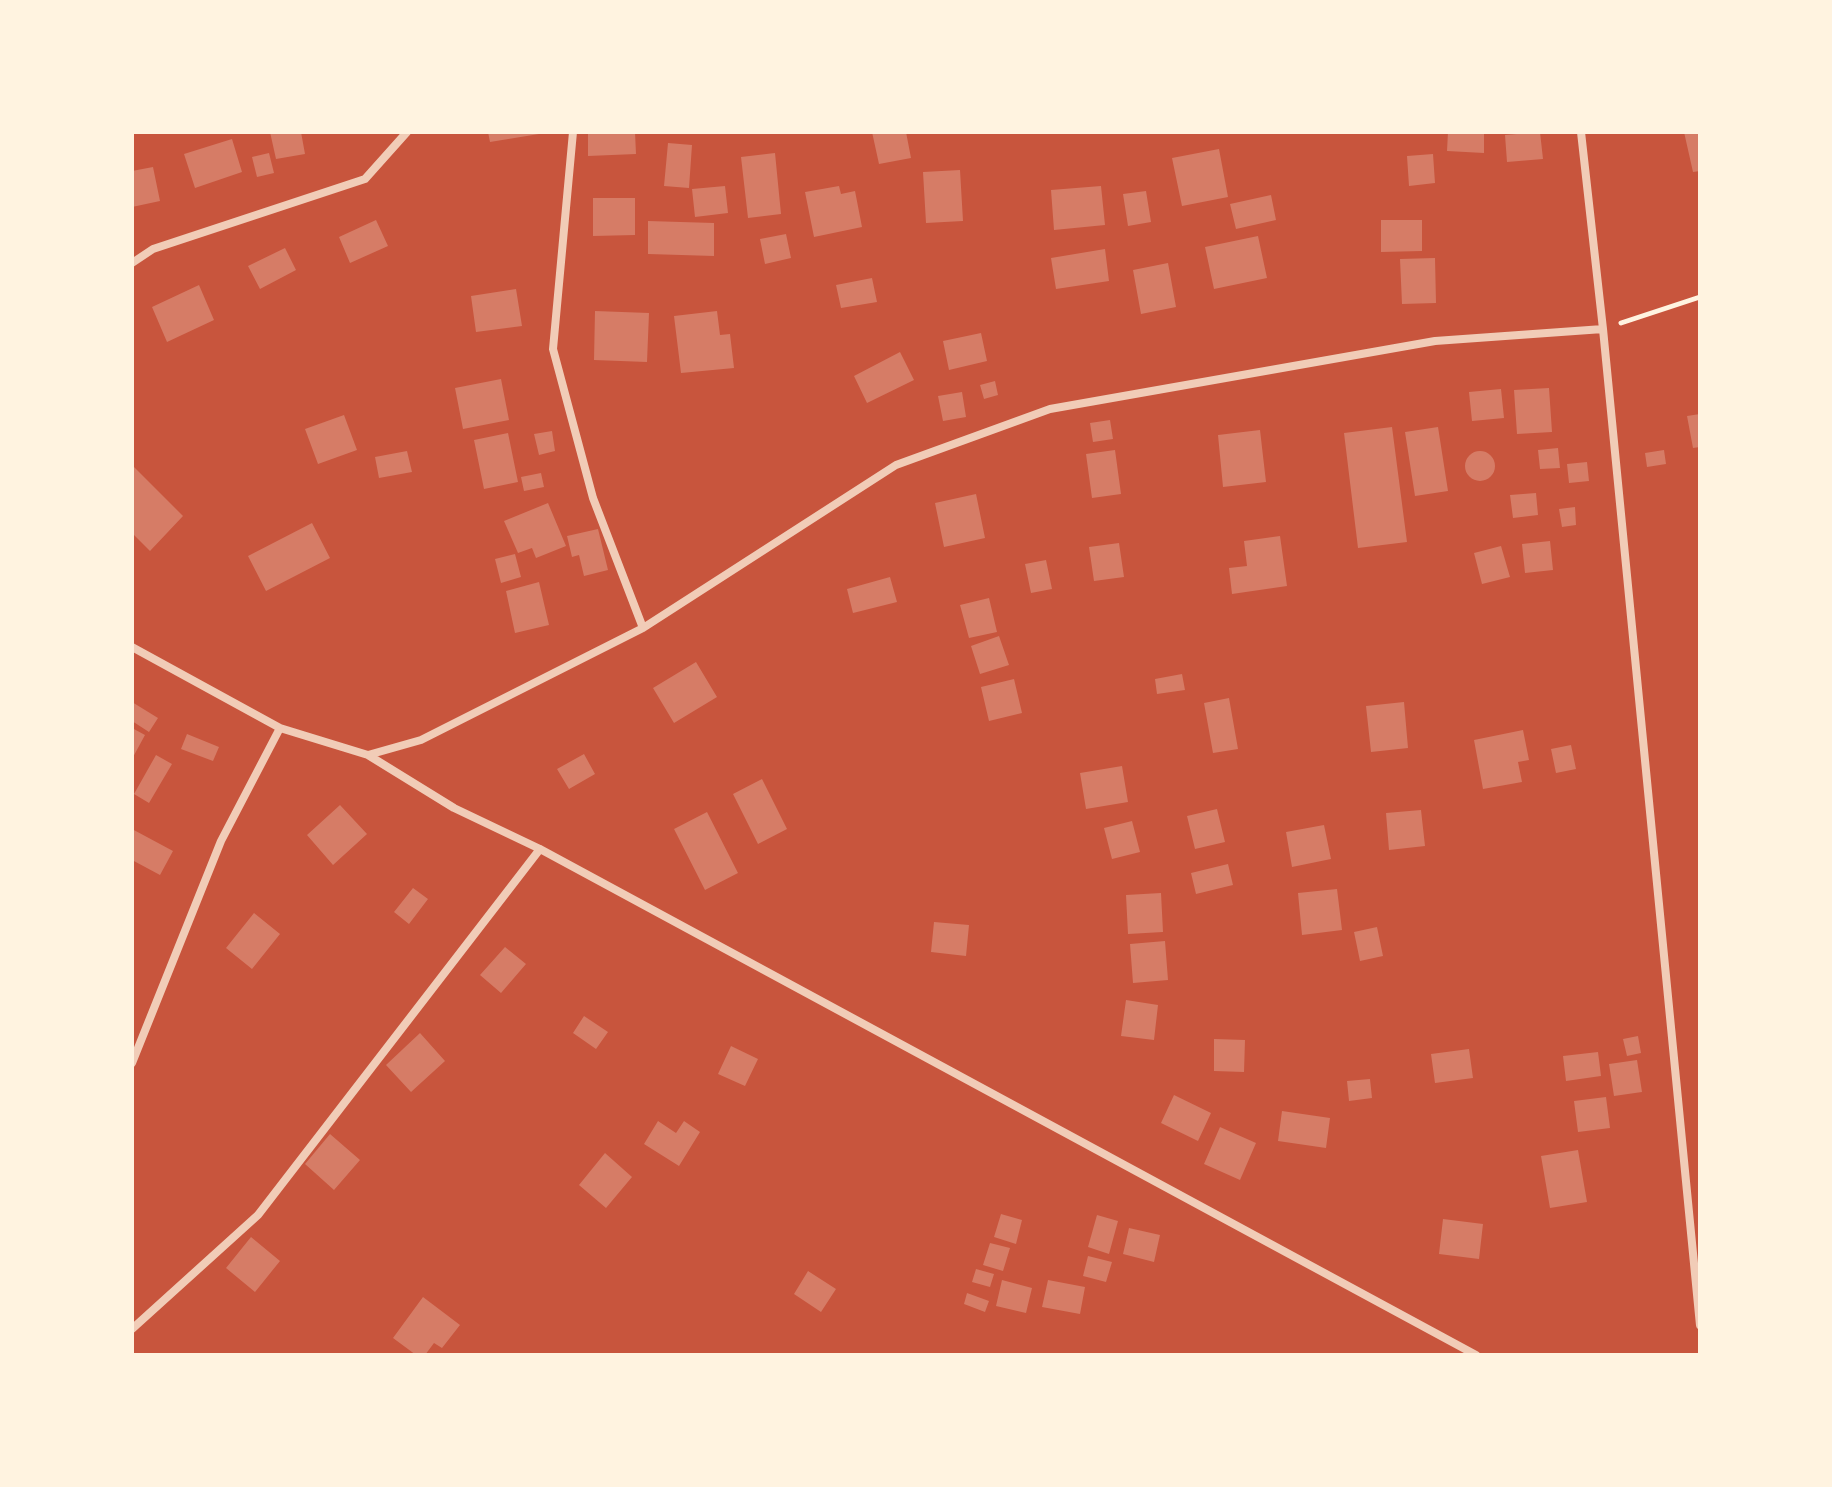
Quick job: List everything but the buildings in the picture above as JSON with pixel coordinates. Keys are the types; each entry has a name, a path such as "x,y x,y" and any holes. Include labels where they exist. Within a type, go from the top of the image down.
{"street":[{"path":"132,263 153,249 365,179 407,132"},
{"path":"573,132 553,349 593,498 643,628"},
{"path":"1581,132 1700,1325"},
{"path":"368,755 421,740 643,628 896,465 1050,409 1435,341 1603,329"},
{"path":"132,647 280,728 368,755 454,808 540,849 1476,1355"},
{"path":"132,1063 221,841 280,728"},
{"path":"132,1329 258,1215 540,849"}],"path":[{"path":"1603,329 1700,297"}]}
